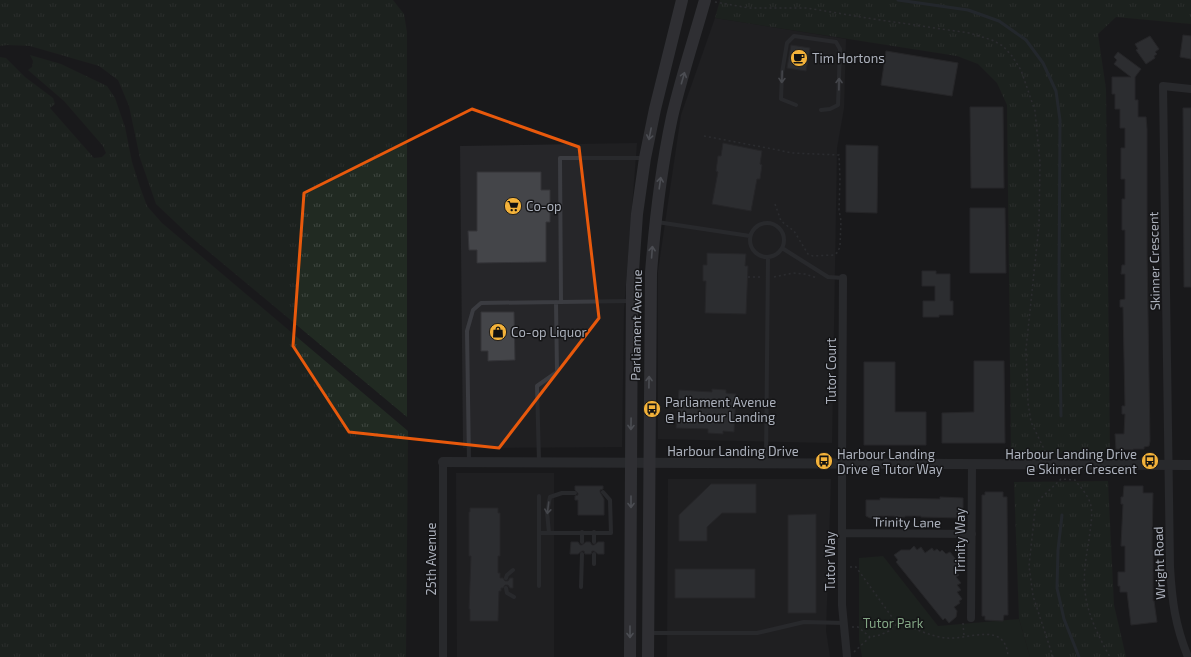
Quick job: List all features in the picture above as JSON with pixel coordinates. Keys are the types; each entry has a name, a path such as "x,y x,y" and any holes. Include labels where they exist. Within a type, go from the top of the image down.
{"main road":[{"name":"Parliament Avenue","path":"630,657 632,301 637,214 645,158 655,109 682,0"},
{"name":"Parliament Avenue","path":"648,657 651,273 655,222 661,174 673,116 708,1"}],"street":[{"name":"Skinner Crescent","path":"1168,465 1162,86 1191,89"},
{"name":"Tutor Court","path":"842,464 843,278"},
{"name":"Harbour Landing Drive","path":"443,462 1191,465"},
{"name":"25th Avenue","path":"443,462 443,657"},
{"name":"Tutor Way","path":"842,464 842,567 844,625 850,655"},
{"name":"Trinity Way","path":"971,618 972,465"},
{"name":"Wright Road","path":"1168,465 1170,567 1173,604 1177,625 1188,657"},
{"name":"Trinity Lane","path":"842,533 972,534"}],"lane":[{"path":"796,105 782,99 782,73 787,43 794,36 836,42 840,49 838,105 830,109 822,110"},
{"path":"539,463 537,386 557,372 560,158 645,158"},
{"path":"655,222 750,236"},
{"path":"771,223 782,232 784,241 782,248 775,255 768,257 759,255 753,250 750,236 752,230 759,224 771,223"},
{"path":"782,248 828,276 843,278"},
{"path":"766,464 768,257"},
{"path":"469,462 468,332 473,310 481,303 632,301"},
{"path":"539,533 611,533 610,500 603,492"},
{"path":"548,533 547,512 550,497 562,493 575,493"},
{"path":"539,496 539,586"},
{"path":"582,532 582,542"},
{"path":"594,532 594,542"},
{"path":"581,587 582,554"},
{"path":"594,554 594,564"},
{"path":"506,578 507,575 514,570"},
{"path":"506,588 507,592 514,597"},
{"path":"648,633 757,633 804,622 844,625"}],"path":[{"path":"708,1 749,8 807,8 969,33 992,40 1003,46 1012,56 1021,70 1034,111 1040,162 1040,225 1026,349 1028,403 1032,422 1045,451 1056,454"},
{"path":"704,136 792,153 839,155 839,210 841,221 840,246 838,252 834,255 812,256 808,254 794,232 782,221 776,204"},
{"path":"748,277 768,277 793,273 805,274 820,280 828,276"},
{"path":"1053,657 1033,596 1029,566 1032,524 1039,500 1061,479 1068,479 1075,480 1091,505 1092,514 1084,567 1085,592 1087,606 1110,657"},
{"path":"842,567 856,567 896,624 939,637 958,638 980,634 994,635 1004,642 1007,648 1008,657"},
{"path":"850,655 870,637 889,631 896,624"},
{"path":"844,625 858,627 870,637"},
{"path":"963,626 964,636"}],"highlighted area":[{"path":"472,109 579,147 599,318 499,448 349,432 293,346 304,193"}],"shaded area":[{"path":"715,18 846,39 844,108 837,148 832,443 658,439 658,271 681,115"},
{"path":"637,143 624,309 622,447 463,448 460,146"},
{"path":"456,473 554,473 554,657 457,657"},
{"path":"668,479 831,479 826,631 830,657 667,657"}],"green space":[{"path":"0,0 393,0 404,14 407,32 407,417 191,237 156,204 140,158 129,106 118,80 99,66 30,46 0,46"},
{"path":"720,0 1191,0 1191,24 1116,17 1098,34 1106,89 1110,453 1011,454 1007,105 997,83 978,64 957,56 715,18"},
{"path":"30,55 61,64 107,86 115,98 125,127 132,162 147,206 162,223 408,431 406,657 0,657 0,57 6,58 25,77 53,98 55,104 50,108 94,158 102,157 106,153 103,146 64,101 28,70 32,67 33,61"},
{"path":"1108,481 1114,605 1126,657 1030,657 1019,619 1014,482"},
{"name":"Tutor Park","path":"883,556 938,626 1019,619 1030,657 862,657 859,640 859,558"}],"building":[{"path":"1183,35 1191,36 1191,59 1180,57"},
{"path":"1150,36 1159,49 1155,52 1157,54 1154,56 1155,58 1146,64 1136,50 1138,49 1135,44"},
{"name":"Tim Hortons","path":"791,45 810,48 806,71 787,68"},
{"path":"886,51 958,63 952,96 881,85"},
{"path":"1118,52 1141,69 1135,77 1135,100 1138,100 1138,117 1146,117 1147,129 1150,441 1149,446 1144,447 1144,449 1133,450 1116,449 1115,434 1124,434 1125,414 1122,414 1122,406 1125,406 1123,307 1120,307 1120,300 1125,299 1125,274 1121,274 1122,265 1125,265 1125,230 1122,230 1122,199 1125,199 1125,179 1121,179 1121,148 1125,148 1125,128 1120,128 1120,109 1115,109 1115,94 1112,94 1112,77 1131,77 1114,64 1117,60 1114,57"},
{"path":"970,107 1003,107 1004,188 971,188"},
{"path":"1183,108 1191,108 1191,287 1184,287"},
{"path":"723,143 762,151 760,179 757,179 751,211 712,204 718,172 716,171 718,156 721,156"},
{"path":"846,145 878,146 877,213 846,212"},
{"name":"Co-op","path":"477,172 541,172 541,190 550,190 550,222 546,222 546,262 477,263 477,250 469,250 468,231 477,231"},
{"path":"970,208 1005,208 1006,273 970,273"},
{"path":"707,253 746,254 745,266 748,266 746,314 705,313 706,281 703,281 703,265 707,265"},
{"path":"922,271 936,271 936,274 950,274 950,301 953,301 953,315 923,317 923,301 935,301 935,286 922,286"},
{"name":"Co-op Liquor","path":"481,312 514,312 515,360 488,361 488,351 481,351"},
{"path":"974,361 1004,361 1005,443 942,443 942,413 974,412"},
{"path":"864,362 895,362 895,412 926,412 926,445 864,445"},
{"path":"712,389 726,390 726,393 736,394 734,432 723,431 723,434 708,433 708,429 676,428 679,390 712,392"},
{"path":"711,484 756,484 756,513 722,513 707,527 707,541 679,541 679,515"},
{"path":"575,486 603,486 603,489 600,490 600,492 604,499 604,515 578,515 578,500 575,500 575,496 578,495 578,493 575,490"},
{"path":"1124,486 1143,486 1143,493 1153,493 1153,601 1157,622 1131,625 1127,592 1120,592 1120,586 1118,586 1118,572 1125,572 1125,546 1121,546 1123,504 1121,504 1121,497 1123,497"},
{"path":"985,492 1003,492 1003,497 1007,497 1008,615 1004,615 1003,621 985,620 985,616 982,616 982,495 985,495"},
{"path":"940,497 963,498 963,518 878,516 878,518 870,518 866,516 866,500 880,500 880,498 940,499"},
{"path":"470,508 498,508 498,513 500,513 500,556 498,556 498,573 500,573 500,578 503,578 505,581 513,578 513,588 505,585 501,588 501,591 499,591 498,621 470,621"},
{"path":"816,514 816,613 788,613 788,515"},
{"path":"571,542 578,542 582,545 586,542 590,542 594,545 598,542 604,542 604,554 598,554 592,551 591,554 585,554 584,551 582,551 578,554 570,554"},
{"path":"914,546 917,550 921,547 925,553 932,548 934,551 937,549 940,552 942,550 946,554 950,552 957,561 956,562 958,564 955,566 959,570 956,572 959,575 956,577 961,583 957,585 961,590 957,592 962,599 959,601 960,603 954,607 957,611 956,617 949,623 945,618 943,620 896,562 898,560 894,555 901,550 910,550"},
{"path":"675,569 755,569 755,598 675,598"}],"waterway":[{"path":"898,0 968,10 999,21 1026,40 1043,63 1056,91 1060,120 1059,293 1061,416"},
{"path":"1062,515 1058,550 1057,588 1064,619 1079,657"}],"place":[{"name":"Tim Hortons","path":"799,58"},
{"name":"Co-op","path":"513,206"},
{"name":"Co-op Liquor","path":"498,332"},
{"name":"Parliament Avenue @ Harbour Landing","path":"652,409"},
{"name":"Harbour Landing Drive @ Tutor Way","path":"824,461"},
{"name":"Harbour Landing Drive @ Skinner Crescent","path":"1150,461"}]}
